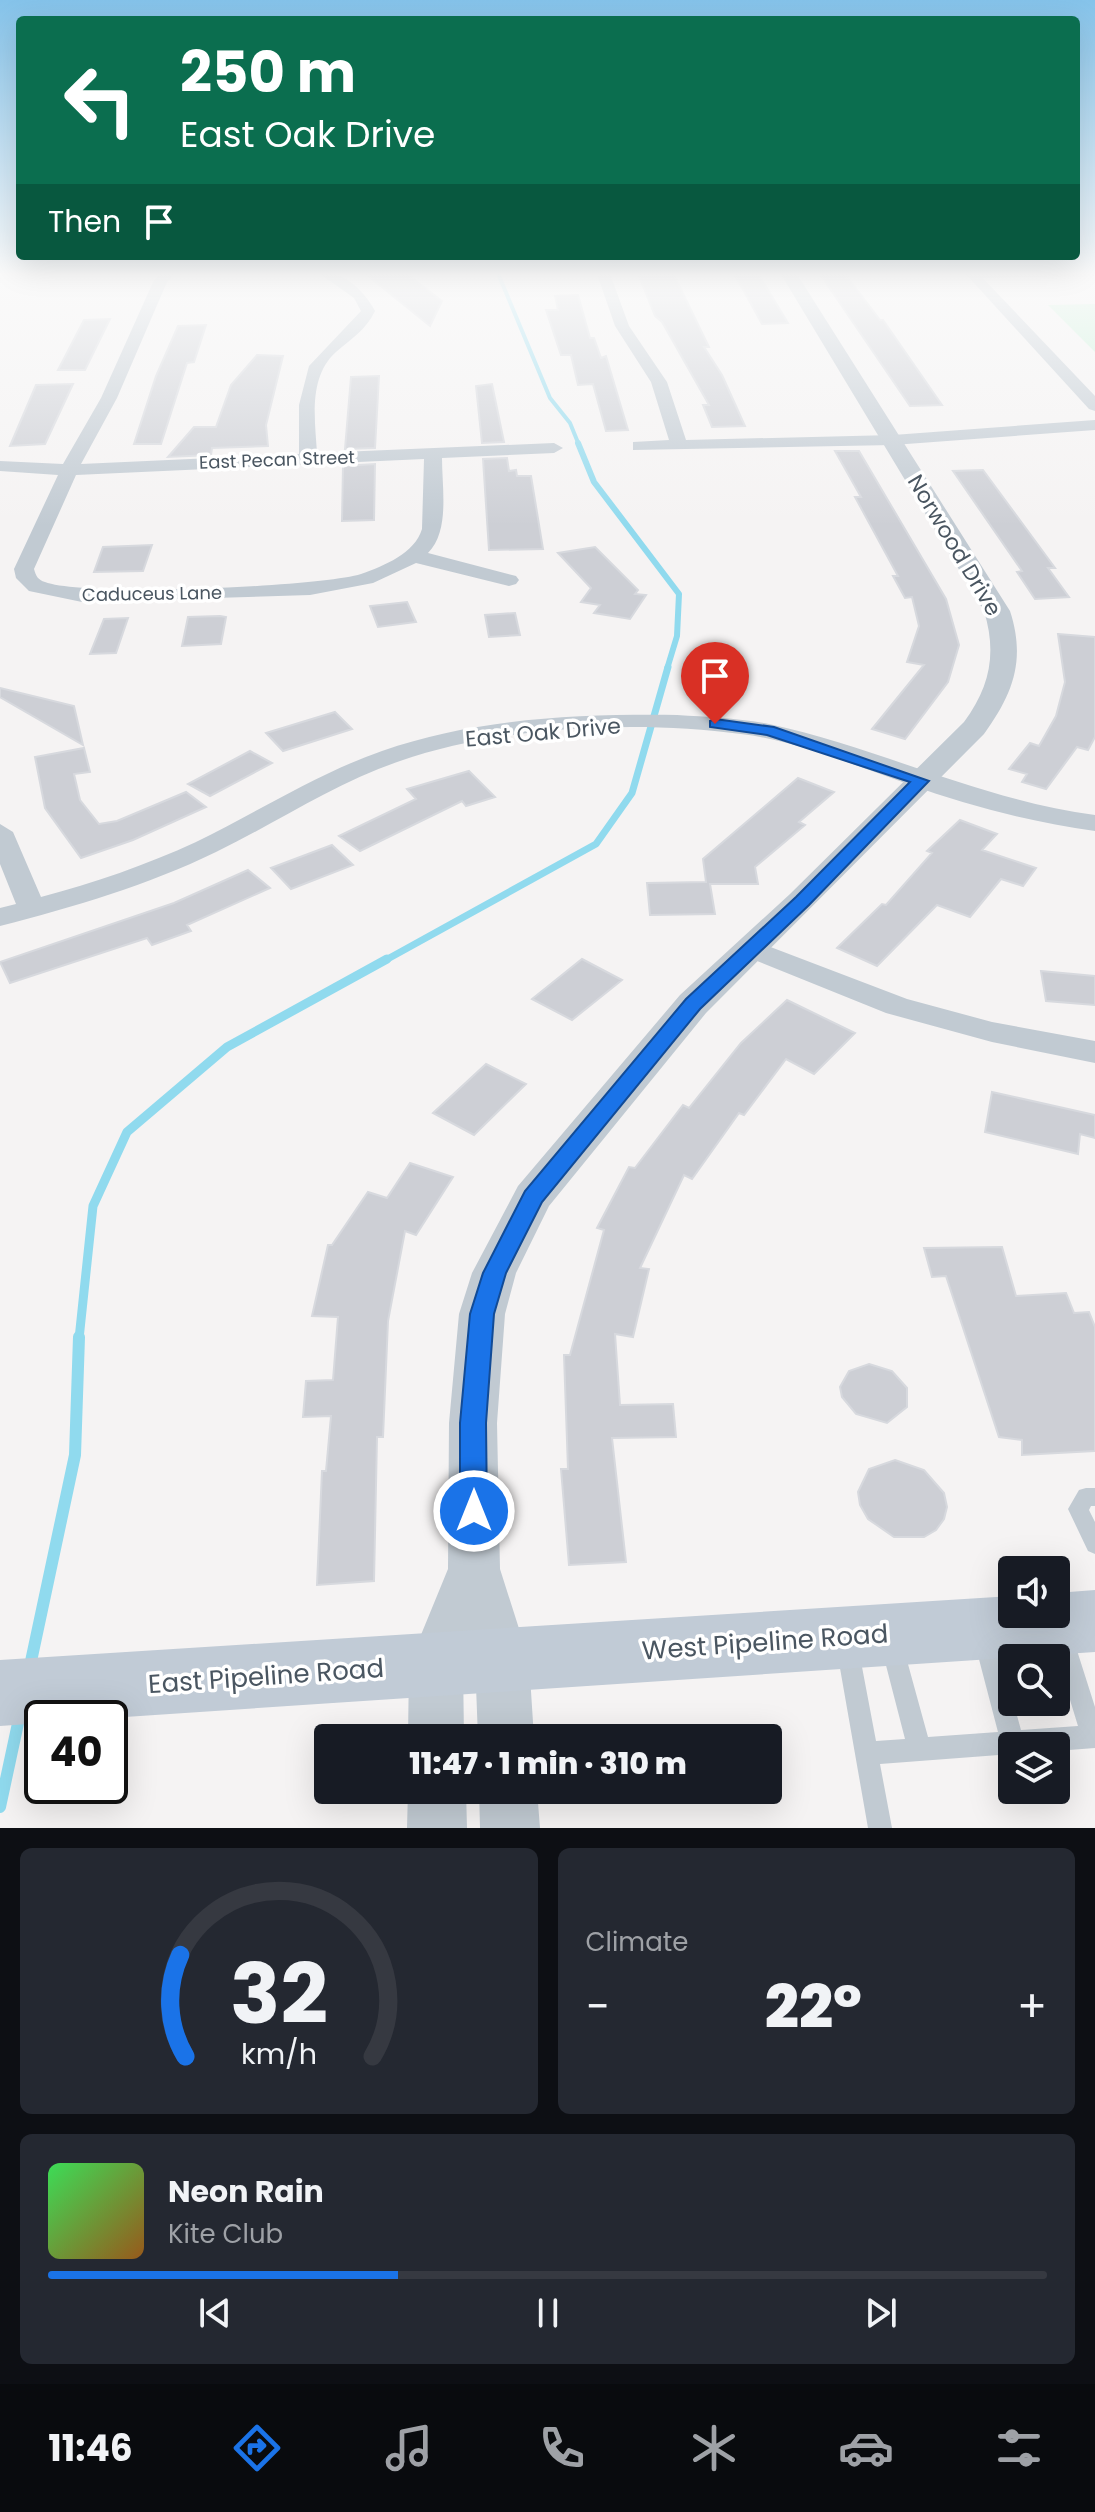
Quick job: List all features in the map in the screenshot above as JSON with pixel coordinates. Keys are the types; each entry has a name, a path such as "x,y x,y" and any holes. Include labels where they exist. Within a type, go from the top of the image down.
{"main road":[{"name":"West Pipeline Road","path":"436,1664 1076,1622"},
{"name":"East Pipeline Road","path":"0,1693 436,1664"}],"street":[{"name":"Caduceus Lane","path":"127,356 109,398 69,470 24,569 26,578 36,587 82,596 310,589 366,579 414,556"},
{"path":"308,459 310,379 322,356"},
{"path":"642,356 659,382 679,444"},
{"name":"Norwood Drive","path":"505,1724 502,1660 474,1569 473,1423 482,1314 494,1273 533,1197 693,1004 974,728 994,699 1007,670 1007,643 997,611 841,356"},
{"path":"1049,356 1095,406"},
{"path":"639,446 893,440 1095,425"},
{"name":"East Pecan Street","path":"0,466 69,470 554,448"},
{"path":"414,556 428,542 432,529 433,453"},
{"path":"414,556 509,580"},
{"name":"East Oak Drive","path":"0,917 180,859 348,774 416,748 513,730 620,724 715,724 769,730 921,781 1045,817 1095,823"},
{"path":"0,832 32,909"},
{"path":"752,949 897,1006 992,1032 1095,1052"},
{"name":"Norwood Drive","path":"436,1724 436,1664 474,1569"},
{"path":"437,1804 437,1828"},
{"path":"509,1804 510,1828"}],"lane":[{"path":"1095,1497 1086,1497 1078,1509 1095,1544"},
{"path":"1070,1738 1093,1737 1076,1622"},
{"path":"982,1628 1009,1732"},
{"path":"867,1636 919,1749"},
{"path":"867,1636 866,1753 880,1828"},
{"path":"866,1753 998,1743"}],"building":[{"path":"65,356 92,356 85,370 58,370"},
{"path":"165,356 196,356 194,362 187,363 161,444 134,444"},
{"path":"256,356 283,356 266,425 268,446 212,448 211,455 168,457 194,427 216,427 231,385"},
{"path":"571,356 606,356 628,430 606,431 593,384 578,385"},
{"path":"681,356 710,356 745,426 712,427 703,405 709,405"},
{"path":"876,356 908,356 942,405 910,406"},
{"path":"379,376 375,448 345,449 351,377"},
{"path":"73,384 45,444 10,446 36,385"},
{"path":"492,384 504,442 482,443 476,386"},
{"path":"835,451 859,451 946,599 959,645 948,682 905,739 872,729 924,665 907,662 919,626 912,597 905,598 893,576 898,576 855,497 861,497"},
{"path":"507,458 509,471 516,470 517,476 531,476 543,549 489,550 483,459"},
{"path":"375,464 374,520 342,521 343,466"},
{"path":"983,470 1055,568 1048,568 1069,597 1035,599 1017,572 1022,571 953,471"},
{"path":"152,545 143,571 94,572 103,547"},
{"path":"595,547 638,590 635,594 646,595 630,619 594,613 600,605 581,602 591,588 558,553"},
{"path":"407,602 416,622 378,627 370,606"},
{"path":"515,613 520,635 489,637 485,615"},
{"path":"188,617 226,617 221,644 182,646"},
{"path":"128,618 116,653 90,654 104,619"},
{"path":"1058,634 1095,637 1095,737 1088,750 1077,747 1046,789 1022,782 1027,774 1009,769 1030,743 1039,746 1056,716 1065,682"},
{"path":"0,688 74,706 83,745 0,697"},
{"path":"335,712 352,729 283,751 266,733"},
{"path":"84,748 90,772 74,774 80,800 99,824 117,821 186,792 206,807 133,840 81,858 45,808 35,757"},
{"path":"250,751 272,763 210,796 188,784"},
{"path":"469,771 495,797 466,806 462,801 360,851 339,836 416,799 407,789"},
{"path":"798,778 834,792 799,822 805,825 755,867 758,884 710,884 715,914 650,915 647,883 706,882 703,859"},
{"path":"960,820 997,834 982,850 1036,868 1023,886 1001,879 970,917 937,905 877,966 837,948 882,904 886,905 932,853 927,851"},
{"path":"332,845 353,865 291,889 271,868"},
{"path":"248,870 270,888 187,925 191,931 152,945 147,938 10,983 0,962 174,903"},
{"path":"582,959 622,980 572,1020 532,999"},
{"path":"1041,971 1095,976 1095,1005 1046,1001"},
{"path":"787,1000 855,1033 814,1074 786,1059 744,1115 739,1113 692,1179 684,1175 640,1268 649,1269 633,1337 615,1334 620,1405 673,1404 676,1437 612,1438 626,1562 569,1565 561,1469 568,1469 564,1355 570,1355 604,1230 597,1228 629,1167 635,1168 683,1105 689,1108 741,1043"},
{"path":"486,1064 526,1084 474,1135 433,1113"},
{"path":"992,1092 1095,1115 1095,1138 1080,1134 1078,1154 985,1132"},
{"path":"410,1163 453,1177 416,1235 405,1231 388,1321 383,1437 377,1437 374,1581 317,1585 322,1471 326,1471 331,1416 303,1417 306,1381 333,1380 338,1317 312,1316 328,1245 332,1245 368,1192 387,1198"},
{"path":"1002,1247 1016,1296 1066,1293 1074,1313 1089,1312 1095,1327 1095,1451 1022,1455 1022,1440 999,1437 946,1276 932,1277 924,1248"},
{"path":"869,1364 892,1371 907,1388 907,1407 887,1423 856,1414 842,1397 840,1387 849,1371"},
{"path":"895,1460 924,1470 944,1493 947,1507 944,1519 936,1530 924,1537 894,1537 868,1519 860,1505 858,1492 869,1469"}],"waterway":[{"path":"533,356 550,398 570,423 579,445"},
{"path":"578,443 594,482 679,594 677,636 667,669"},
{"path":"384,961 596,844 632,793 668,667"},
{"path":"79,1339 93,1206 127,1132 227,1047 387,959"},
{"path":"30,1666 75,1455 79,1337"},
{"path":"0,1807 20,1714"}],"route":[{"path":"474,1511 473,1423 482,1314 494,1273 533,1197 693,1004 802,901 921,781 769,730 715,724"}]}
